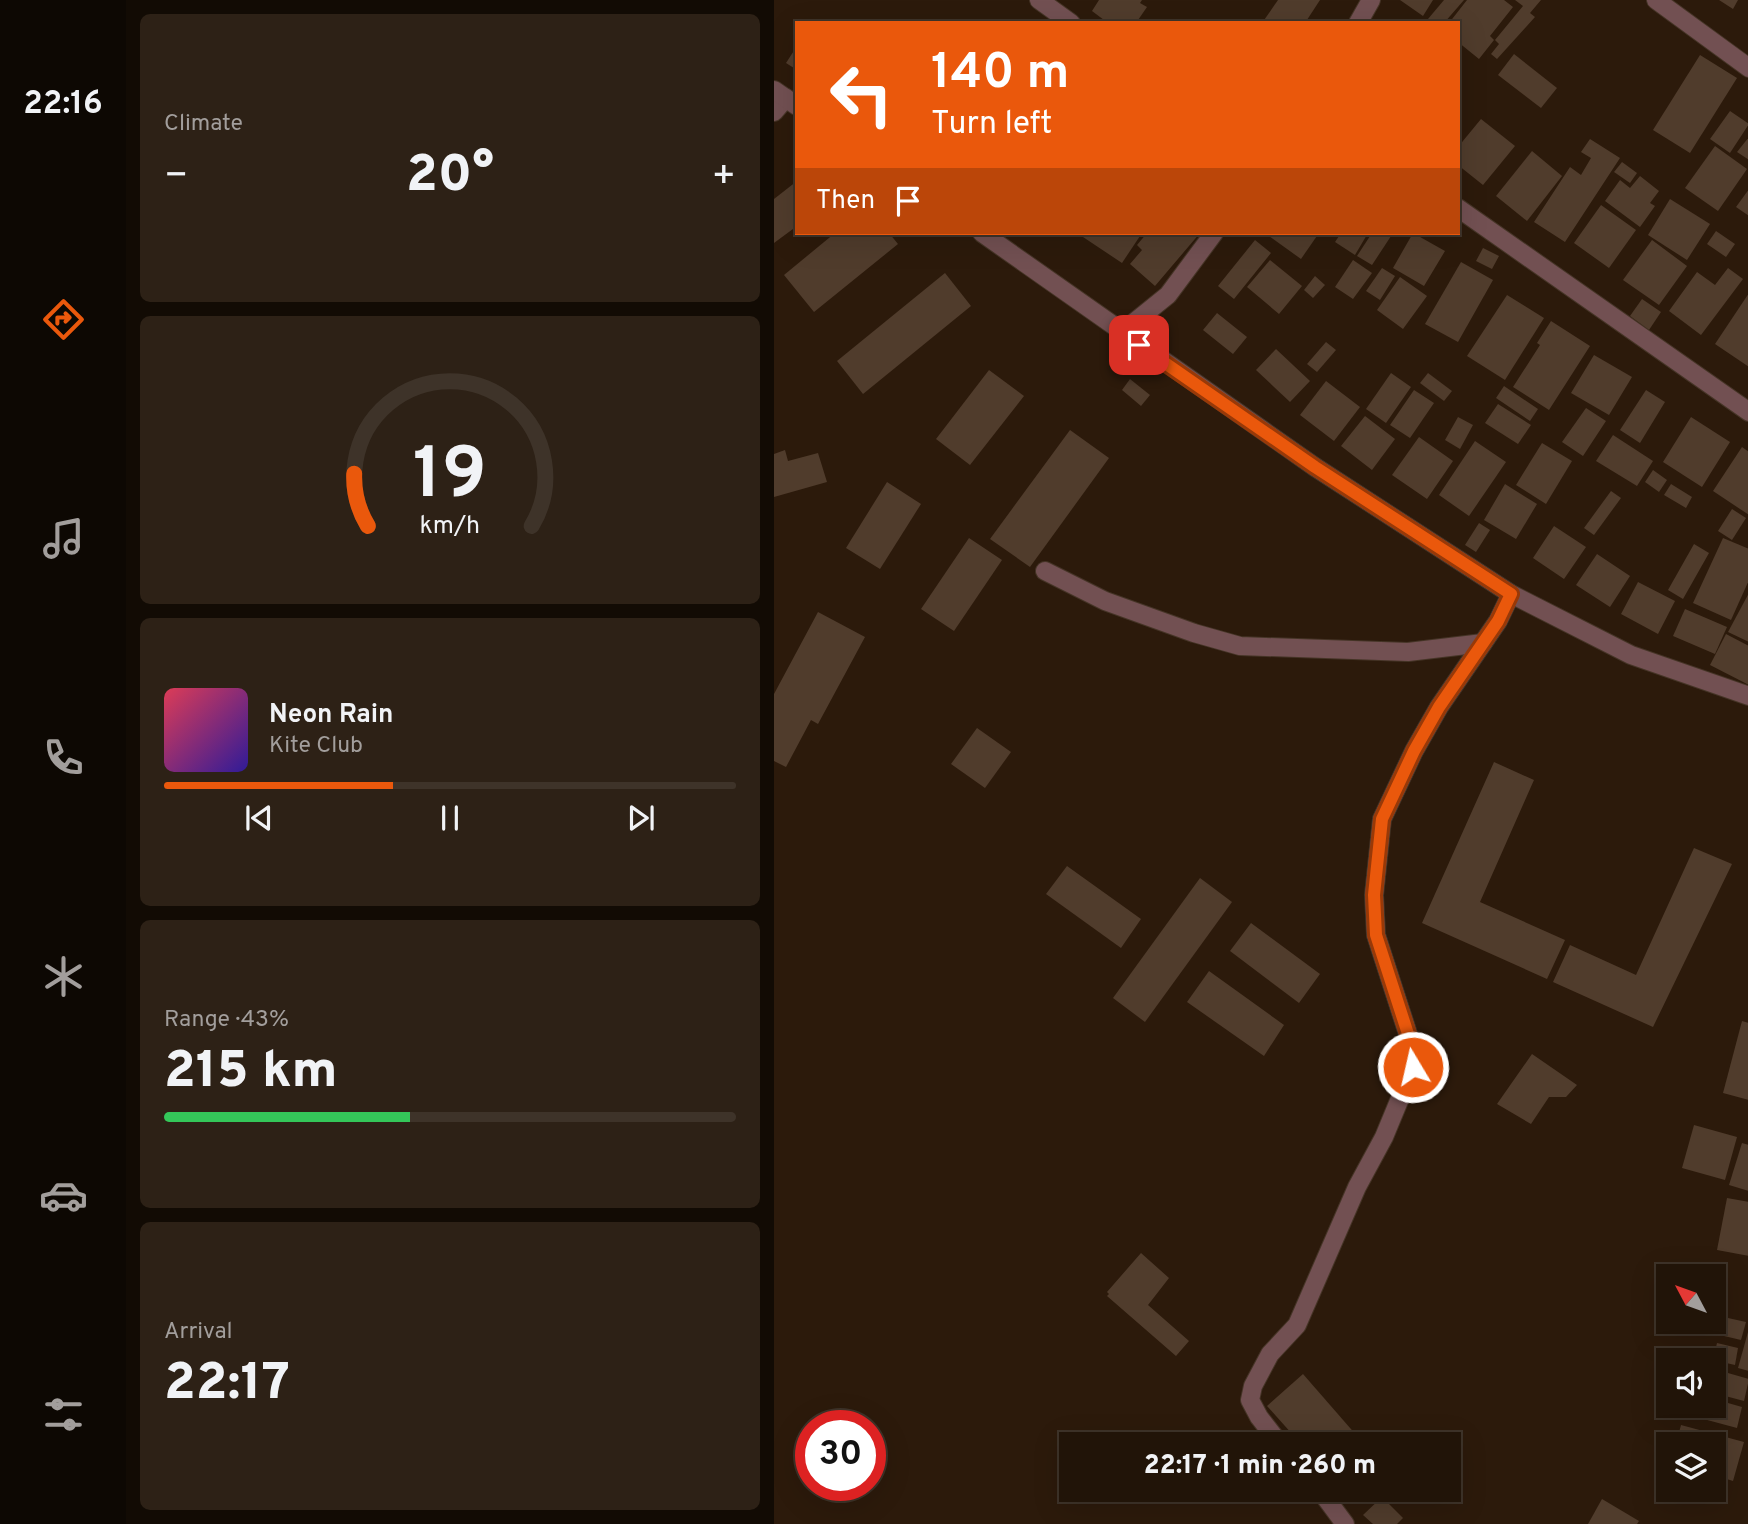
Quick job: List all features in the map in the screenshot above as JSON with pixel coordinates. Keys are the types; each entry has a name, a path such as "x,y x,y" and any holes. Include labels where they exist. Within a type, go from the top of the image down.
{"street":[{"path":"1039,0 1068,21"},
{"path":"1359,21 1371,0"},
{"path":"1656,0 1749,68"},
{"path":"1460,209 1747,409"},
{"path":"985,235 1315,467 1511,594 1631,654 1749,696"},
{"path":"1121,333 1168,295 1213,235"},
{"path":"1045,571 1105,601 1194,633 1240,646 1408,652 1483,643"},
{"path":"1271,1432 1249,1400 1253,1386 1270,1354 1297,1325 1357,1187 1384,1137 1413,1067 1409,1037 1376,935 1374,884 1382,819 1434,716 1498,621 1511,594"},
{"path":"1329,1502 1345,1524"}],"building":[{"path":"1099,0 1142,0 1140,3 1147,7 1137,21 1105,21 1092,11"},
{"path":"1278,0 1320,0 1306,21 1263,21"},
{"path":"1400,0 1433,0 1423,16"},
{"path":"1444,0 1464,0 1446,21 1428,19"},
{"path":"1467,0 1504,0 1513,7 1490,36 1494,40 1479,59 1460,44 1460,21 1451,21"},
{"path":"1515,0 1541,0 1530,13 1535,17 1497,59 1491,54 1499,44 1495,40 1523,6"},
{"path":"1719,0 1738,0 1733,9"},
{"path":"795,49 795,69 786,63"},
{"path":"1514,54 1557,88 1541,108 1498,75"},
{"path":"1700,55 1737,78 1690,153 1653,130"},
{"path":"1730,111 1749,124 1730,153 1710,139"},
{"path":"1481,119 1515,146 1483,185 1460,167 1460,145"},
{"path":"1749,137 1749,160 1737,152"},
{"path":"1590,139 1620,158 1565,242 1534,222 1570,167 1581,175 1591,158 1581,152"},
{"path":"1715,146 1747,169 1718,211 1685,188"},
{"path":"1532,151 1562,176 1527,221 1496,196"},
{"path":"1622,162 1637,173 1630,183 1614,172"},
{"path":"1640,176 1659,191 1650,203 1655,206 1640,227 1605,201 1620,180 1630,188"},
{"path":"795,183 795,227 774,243 774,199"},
{"path":"1749,189 1749,216 1736,207"},
{"path":"1670,199 1710,224 1687,260 1648,235"},
{"path":"1601,205 1636,230 1609,268 1574,243"},
{"path":"1716,231 1735,244 1726,257 1707,244"},
{"path":"833,235 891,235 898,244 814,312 784,275"},
{"path":"1080,235 1141,235 1122,263"},
{"path":"1145,235 1198,235 1155,286 1130,264 1142,250 1137,245"},
{"path":"1267,235 1318,235 1301,259"},
{"path":"1340,235 1367,235 1355,255 1335,242"},
{"path":"1371,235 1392,235 1372,265 1357,256"},
{"path":"1412,235 1445,251 1424,286 1393,268"},
{"path":"1255,240 1271,253 1234,299 1218,286"},
{"path":"1652,240 1687,266 1659,305 1623,280"},
{"path":"1483,248 1499,256 1492,269 1476,261"},
{"path":"1270,260 1302,286 1279,314 1247,287"},
{"path":"1353,260 1372,273 1353,299 1335,287"},
{"path":"1461,262 1493,280 1458,342 1425,324"},
{"path":"1382,268 1395,276 1380,300 1366,291"},
{"path":"1728,268 1743,279 1701,335 1669,311 1697,272 1715,285"},
{"path":"945,273 971,306 863,394 837,361"},
{"path":"1315,276 1325,285 1313,298 1304,290"},
{"path":"1400,277 1427,296 1403,329 1377,310"},
{"path":"1749,293 1749,367 1715,344"},
{"path":"1507,295 1544,318 1505,380 1467,356"},
{"path":"1642,299 1661,312 1649,330 1630,316"},
{"path":"1217,313 1247,337 1233,354 1203,330"},
{"path":"1551,321 1590,346 1549,410 1513,387 1540,345 1537,343"},
{"path":"1326,342 1336,350 1317,372 1307,364"},
{"path":"1276,349 1310,381 1290,402 1256,370"},
{"path":"1594,355 1632,377 1609,415 1571,393"},
{"path":"989,370 1024,396 970,465 936,439"},
{"path":"1391,373 1411,387 1386,423 1366,409"},
{"path":"1428,373 1452,391 1444,401 1420,383"},
{"path":"1130,379 1150,395 1141,406 1122,390"},
{"path":"1326,381 1360,407 1334,441 1300,415"},
{"path":"1504,386 1538,409 1530,421 1496,398"},
{"path":"1414,390 1434,403 1410,438 1390,425"},
{"path":"1646,390 1665,402 1640,443 1620,430"},
{"path":"1498,404 1531,425 1518,444 1485,423"},
{"path":"1586,408 1606,421 1583,456 1562,442"},
{"path":"1365,416 1395,439 1372,470 1341,446"},
{"path":"1458,417 1473,425 1460,449 1445,440"},
{"path":"1691,417 1730,442 1702,487 1663,462"},
{"path":"1070,430 1109,458 1030,567 990,539"},
{"path":"1613,435 1653,461 1637,486 1596,461"},
{"path":"1419,437 1453,461 1427,499 1392,475"},
{"path":"1475,441 1506,462 1469,516 1439,495"},
{"path":"1542,443 1572,461 1546,504 1516,485"},
{"path":"1742,447 1749,452 1749,515 1713,491"},
{"path":"785,450 788,461 818,453 827,482 774,497 774,454"},
{"path":"1653,470 1667,480 1659,492 1645,482"},
{"path":"887,482 921,504 880,569 846,548"},
{"path":"1505,484 1537,504 1516,539 1484,520"},
{"path":"1671,484 1692,497 1686,508 1664,495"},
{"path":"1611,491 1621,498 1594,535 1584,528"},
{"path":"1732,509 1746,518 1732,540 1718,531"},
{"path":"1479,523 1490,530 1476,552 1465,545"},
{"path":"1554,526 1586,547 1564,579 1533,558"},
{"path":"969,538 1002,560 954,631 921,609"},
{"path":"1723,538 1749,549 1749,580 1731,620 1693,603"},
{"path":"1694,544 1709,553 1683,599 1668,590"},
{"path":"1597,554 1630,576 1610,607 1576,585"},
{"path":"1638,582 1675,601 1658,634 1621,614"},
{"path":"1749,593 1749,642 1728,632"},
{"path":"1685,609 1727,627 1715,654 1673,636"},
{"path":"818,612 865,637 818,724 811,720 786,767 774,761 774,694"},
{"path":"1726,634 1749,646 1749,685 1710,665"},
{"path":"977,728 1011,752 985,788 951,764"},
{"path":"1494,762 1534,780 1480,902 1565,940 1547,979 1422,923"},
{"path":"1694,848 1732,864 1653,1027 1553,982 1570,945 1636,975"},
{"path":"1067,866 1141,919 1121,948 1046,894"},
{"path":"1200,878 1232,902 1145,1022 1113,998"},
{"path":"1251,923 1320,974 1299,1003 1230,951"},
{"path":"1209,971 1284,1025 1264,1056 1187,1002"},
{"path":"1742,1021 1749,1023 1749,1100 1723,1093"},
{"path":"1532,1054 1577,1085 1566,1097 1549,1097 1531,1124 1497,1104"},
{"path":"1694,1125 1737,1137 1725,1180 1682,1168"},
{"path":"1742,1143 1749,1145 1749,1191 1729,1185"},
{"path":"1727,1198 1749,1202 1749,1256 1717,1250"},
{"path":"1141,1253 1169,1278 1148,1305 1189,1341 1176,1356 1107,1296 1107,1292"},
{"path":"1728,1318 1746,1322 1741,1340 1724,1336"},
{"path":"1749,1332 1749,1371 1738,1368"},
{"path":"1717,1343 1738,1348 1735,1365 1726,1363 1726,1348 1716,1348"},
{"path":"1726,1372 1749,1379 1744,1401 1726,1396"},
{"path":"1303,1374 1354,1432 1290,1432 1267,1406"},
{"path":"1726,1402 1742,1407 1737,1428 1700,1418 1726,1418"},
{"path":"1681,1425 1707,1432 1679,1432"},
{"path":"1726,1437 1744,1442 1733,1481 1726,1479"},
{"path":"1602,1499 1639,1521 1637,1524 1588,1524"},
{"path":"1377,1502 1387,1502 1403,1518 1397,1524 1373,1524 1363,1515"}],"route":[{"path":"1139,345 1315,467 1511,594 1498,621 1439,707 1414,751 1382,819 1374,895 1376,935 1409,1037 1413,1067"}]}
